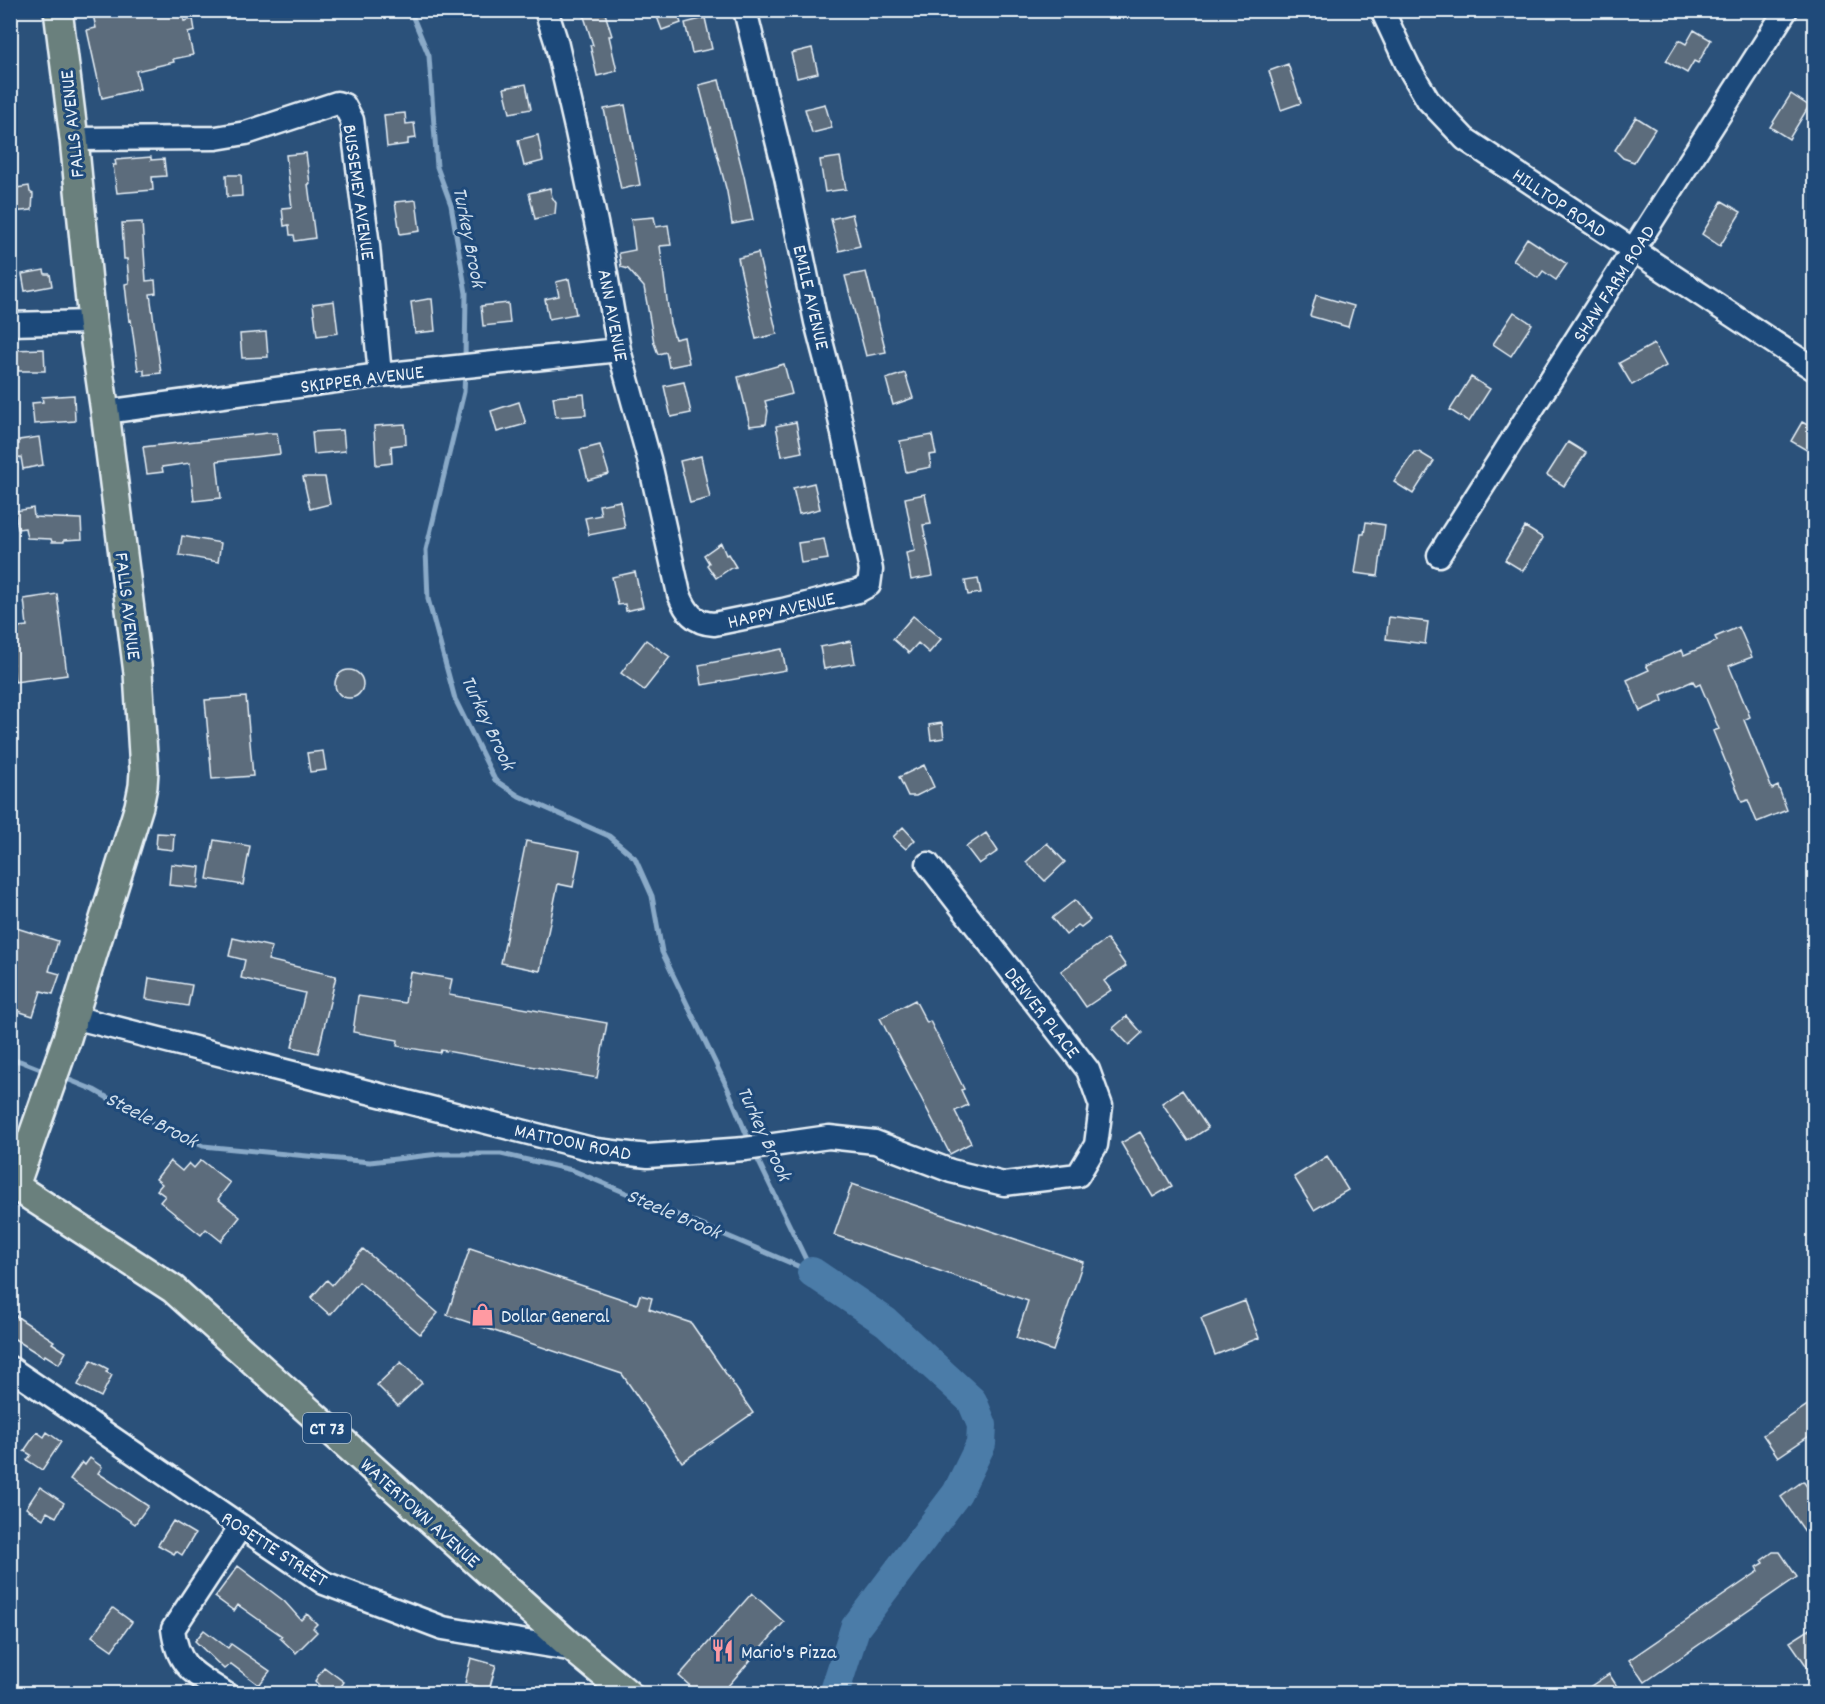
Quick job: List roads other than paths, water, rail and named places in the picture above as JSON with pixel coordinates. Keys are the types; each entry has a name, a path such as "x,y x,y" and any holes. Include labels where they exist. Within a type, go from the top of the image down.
{"main road":[{"name":"FALLS AVENUE","path":"13,1184 36,1128 70,1028 143,786 143,736 138,673 92,322 74,140 58,10"},
{"name":"WATERTOWN AVENUE","path":"13,1184 173,1289 575,1650 628,1694"}],"street":[{"name":"ANN AVENUE","path":"546,10 556,41 577,132 602,251 619,350 649,459 679,594 684,607 692,617"},
{"name":"EMILE AVENUE","path":"745,10 786,177 816,322 835,395 871,570 869,585"},
{"name":"HILLTOP ROAD","path":"1382,10 1408,66 1428,100 1465,139 1815,369"},
{"name":"SHAW FARM ROAD","path":"1439,555 1786,10"},
{"name":"BUSSEMEY AVENUE","path":"74,140 216,138 246,134 338,104 344,105 352,120 368,246 380,375"},
{"path":"10,324 92,322"},
{"name":"SKIPPER AVENUE","path":"105,412 380,375 619,350"},
{"name":"HAPPY AVENUE","path":"692,617 703,624 714,624 783,610 858,591 869,585"},
{"name":"DENVER PLACE","path":"928,864 1088,1070 1101,1106 1096,1145 1078,1175"},
{"name":"MATTOON ROAD","path":"70,1028 596,1150 648,1156 754,1147 829,1137 875,1142 951,1171 1004,1184 1078,1175"},
{"name":"ROSETTE STREET","path":"10,1368 324,1583 443,1628 575,1650"},
{"path":"226,1694 186,1667 175,1647 172,1629 241,1526"}],"waterway":[{"name":"Turkey Brook","path":"410,10 429,56 437,167 451,205 466,293 465,361"},
{"name":"Turkey Brook","path":"465,371 464,392 426,550 428,599 455,699 495,780 519,796 609,836 635,858 652,896 662,952 727,1087 750,1143"},
{"name":"Steele Brook","path":"10,1061 20,1061 48,1072"},
{"name":"Steele Brook","path":"62,1077 94,1090 150,1122 203,1146 370,1162 439,1154 501,1154 572,1170 812,1272"},
{"name":"Turkey Brook","path":"755,1154 812,1272"},
{"name":"Steele Brook","path":"812,1272 886,1322 972,1401 982,1425 981,1444 957,1493 855,1628 834,1694"}],"place":[{"name":"Dollar General","path":"483,1315"},
{"name":"Mario's Pizza","path":"723,1651"}]}
